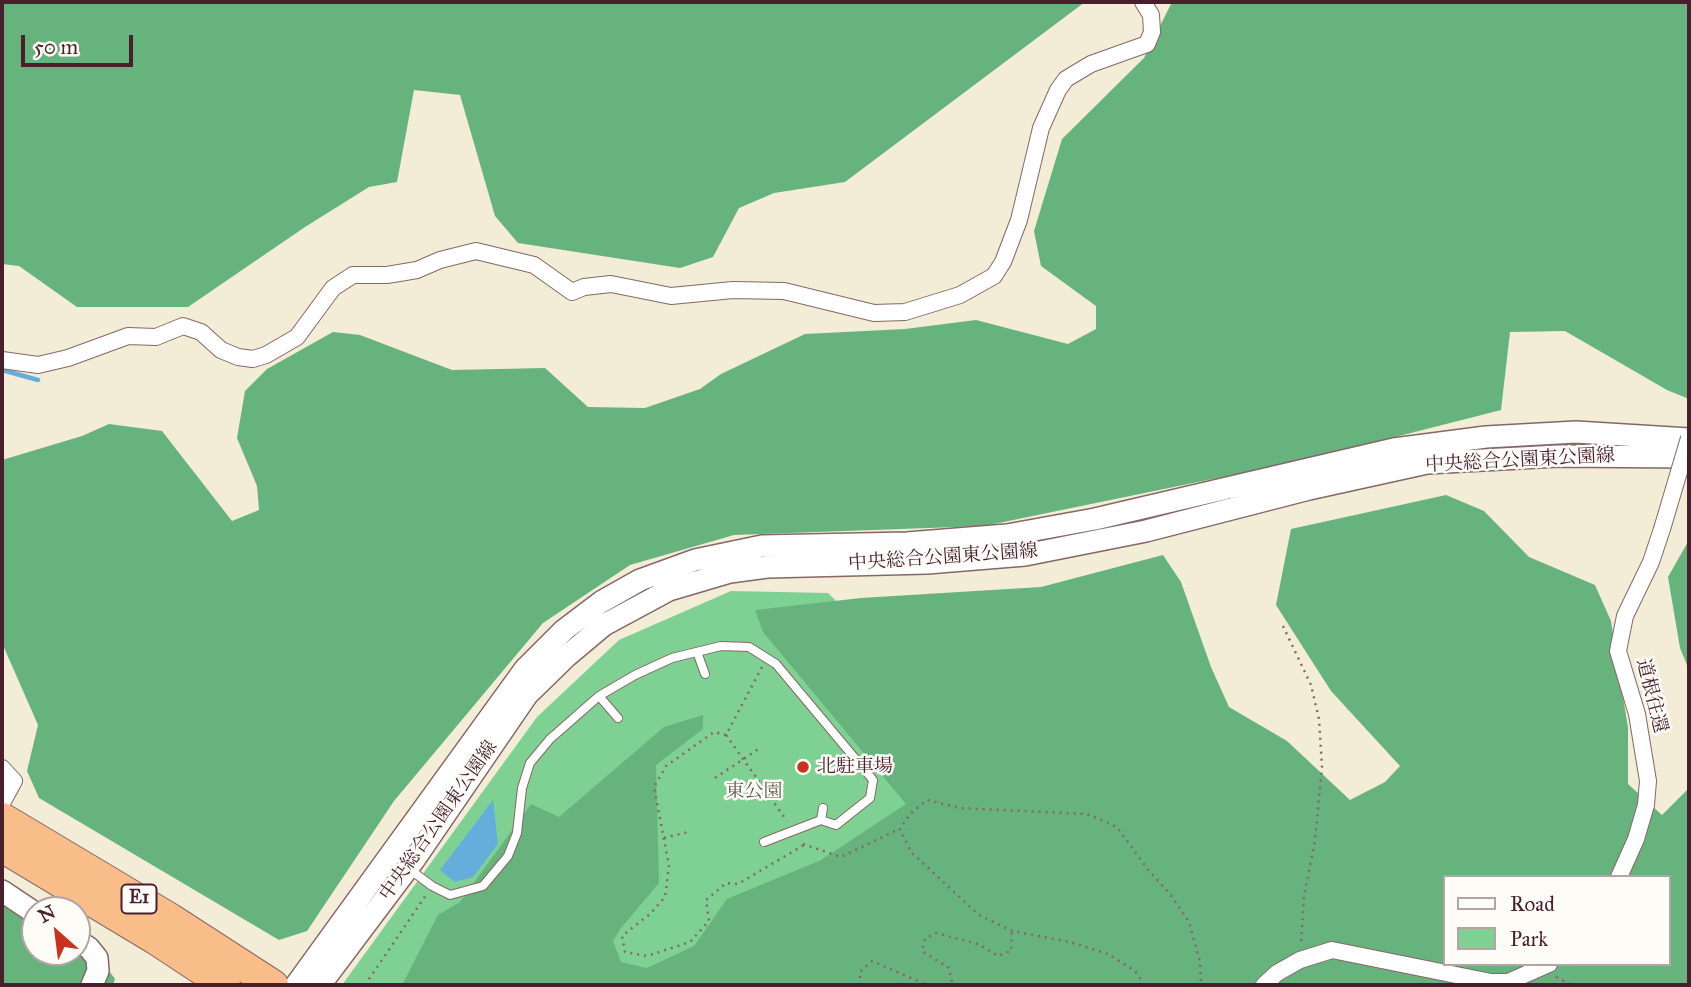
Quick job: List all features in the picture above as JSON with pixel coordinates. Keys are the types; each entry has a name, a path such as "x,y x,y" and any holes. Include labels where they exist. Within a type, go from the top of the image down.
{"highway":[{"name":"E1","path":"2,818 171,919 272,985"},
{"name":"E1","path":"2,848 155,939 225,985"}],"street":[{"path":"2,360 38,365 68,358 128,336 156,337 183,326 201,332 221,350 238,357 253,359 266,355 297,337 333,288 353,275 387,275 417,270 440,260 476,251 534,265 572,292 584,287 611,284 671,296 733,290 784,291 874,313 905,312 960,295 994,276 1003,262 1018,220 1041,128 1058,90 1066,79 1091,64 1147,44 1152,32 1151,15 1143,2"},
{"path":"296,985 318,976 399,861 525,669 564,630 601,602 640,580 695,560 762,546 907,543 1007,535 1096,519 1394,449 1486,437 1576,432 1689,438"},
{"name":"道根往還","path":"1620,875 1643,816 1648,780 1637,714 1618,651 1625,616 1651,562 1689,438"},
{"name":"中央総合公園東公園線","path":"318,976 377,908 399,861 527,695 604,625 669,590 730,572 767,566 927,563 1025,555 1146,531 1309,489 1427,463 1558,456 1689,457"},
{"path":"2,768 14,781 2,803"},
{"path":"2,891 21,904"},
{"path":"91,950 97,958 98,971 92,985"},
{"path":"1264,985 1277,973 1300,960 1332,950 1491,982 1508,982 1544,966"}],"lane":[{"path":"399,861 432,886 450,895 483,886 508,856 517,832 522,788 530,763 550,740 599,696 635,675 672,658 721,646 749,647 776,664 873,780 870,798 836,825 821,820 764,842"},
{"path":"697,652 705,674"},
{"path":"599,696 618,718"},
{"path":"821,820 823,808"}],"path":[{"path":"1283,626 1311,685 1319,719 1322,767 1315,841 1304,897 1300,960"},
{"path":"726,735 766,658"},
{"path":"804,845 738,884 726,883 706,900 709,921 690,942 647,956 625,952 622,936 650,914 665,897 669,866 654,787 666,766 714,732 726,735 804,845 841,857 900,828 910,814 927,800 960,808 1087,814 1117,827 1189,922 1200,962 1201,985"},
{"path":"715,778 760,748"},
{"path":"900,828 911,852 969,906 996,925 1108,954 1135,971 1144,985"},
{"path":"664,838 688,832"},
{"path":"365,984 432,886"},
{"path":"947,985 952,982 949,968 922,951 925,939 936,933 978,944 998,956 1011,951 1012,931"},
{"path":"860,985 860,972 872,961 927,985"}],"green space":[{"path":"2,2 1085,2 845,182 774,193 739,208 713,257 680,268 518,243 495,216 460,95 414,90 397,182 369,187 188,307 77,307 19,266 2,264"},
{"path":"1172,2 1689,2 1689,399 1667,390 1565,331 1510,332 1501,410 1305,460 984,526 734,535 630,565 543,623 394,801 307,931 279,940 39,798 27,771 38,725 2,643 2,460 82,436 109,424 162,431 232,521 259,510 257,486 237,438 245,391 267,369 333,332 360,335 452,370 545,368 588,407 645,408 700,389 721,374 805,334 905,329 976,320 1068,344 1096,329 1096,306 1041,266 1034,231 1062,139 1144,58"},
{"path":"1446,495 1484,511 1529,557 1595,585 1611,621 1628,728 1628,784 1662,815 1689,788 1689,985 402,985 438,915 460,902 531,804 559,817 664,727 703,715 703,729 656,765 659,883 613,941 621,962 647,968 694,946 727,899 821,860 906,804 763,632 755,610 861,598 1041,587 1163,555 1181,582 1211,667 1229,707 1287,741 1350,800 1385,782 1400,766 1331,691 1276,605 1291,529"},
{"path":"1689,540 1689,670 1680,648 1668,577"},
{"name":"東公園","path":"731,591 828,593 932,696 1442,963 1442,966 1670,966 1689,985 342,985 537,717 619,640"},
{"path":"2,878 28,896 21,896 21,966 91,966 91,946 115,979 113,985 2,985"}],"water":[{"path":"493,800 498,844 473,877 455,882 440,870"}],"waterway":[{"path":"2,370 38,380"}],"place":[{"name":"北駐車場","path":"803,767"}]}
